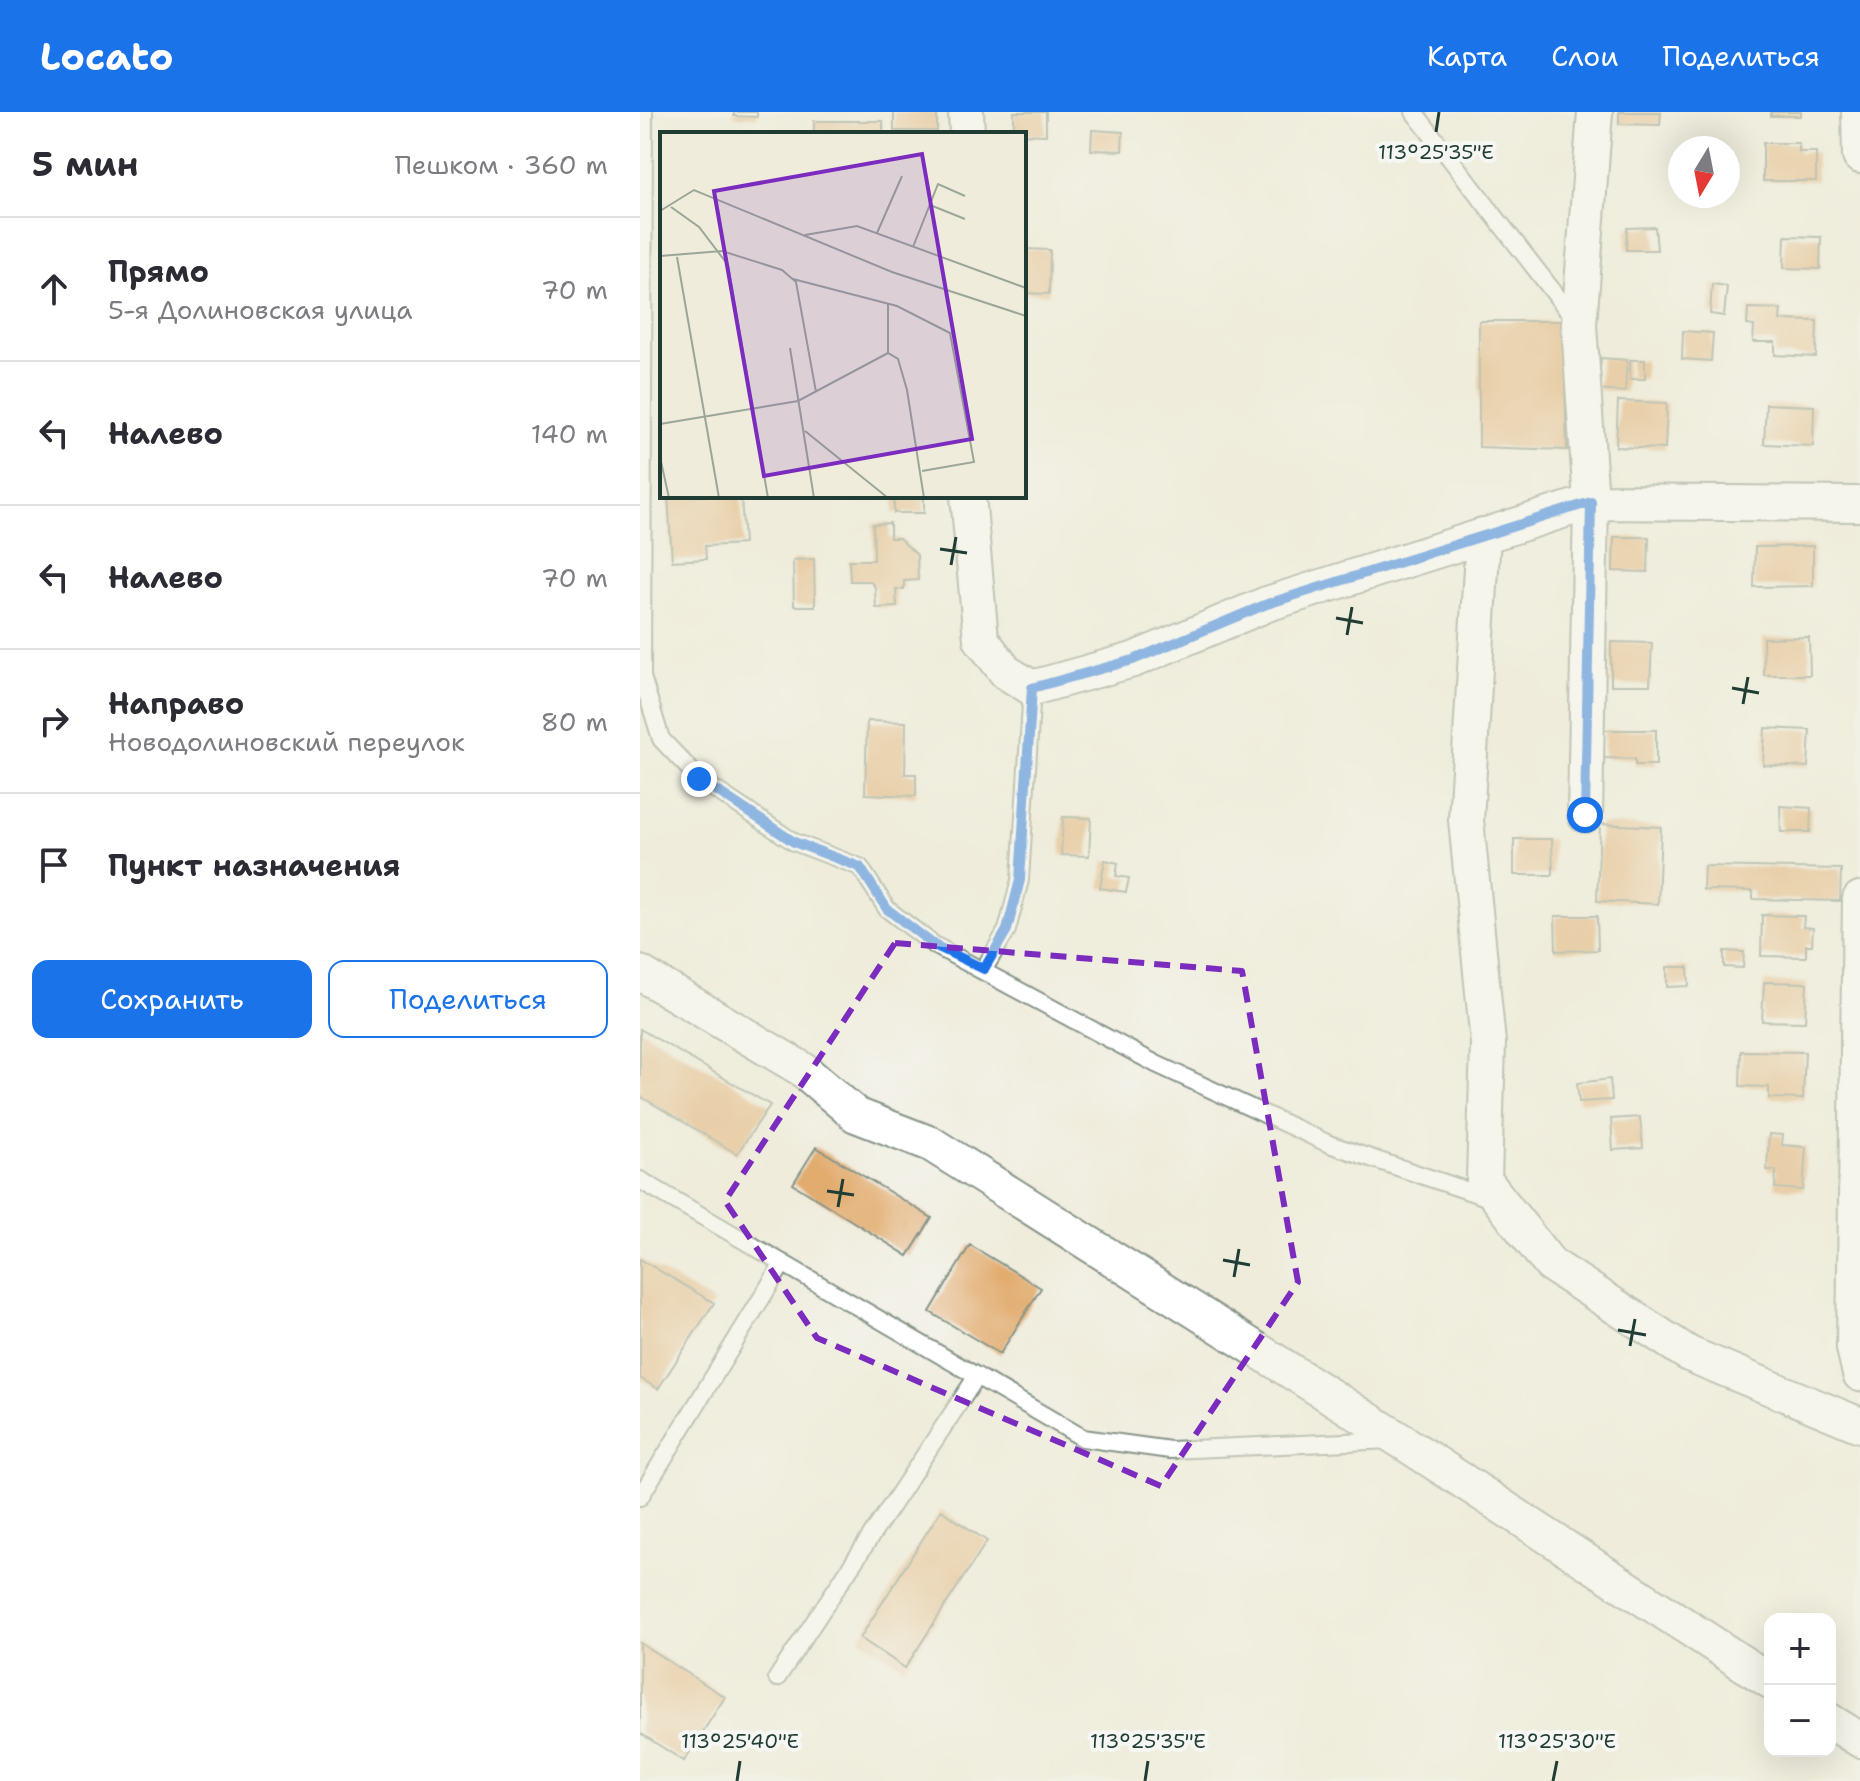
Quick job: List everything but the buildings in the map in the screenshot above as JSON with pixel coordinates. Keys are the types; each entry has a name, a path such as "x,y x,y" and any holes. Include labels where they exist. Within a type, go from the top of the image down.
{"street":[{"path":"966,112 967,132"},
{"path":"1585,815 1591,502 1579,325 1595,112"},
{"path":"1859,112 1860,156"},
{"path":"968,498 981,639 1006,672 1032,688 1133,660 1267,604 1591,502 1860,504"},
{"path":"1483,535 1466,820 1488,1043 1484,1180 1550,1264 1689,1354 1860,1425"},
{"path":"1860,899 1854,1348 1860,1374"},
{"path":"640,973 802,1069 856,1115 931,1144 1400,1440 1764,1677"},
{"path":"1836,1725 1860,1740"}],"lane":[{"path":"644,112 642,677 661,739 699,779 794,842 860,867 887,909 934,945 984,969 1156,1064 1329,1144 1500,1201"},
{"path":"1414,112 1579,325"},
{"path":"984,969 1007,930 1020,880 1032,688"},
{"path":"640,1180 1083,1438 1170,1450 1400,1440"},
{"path":"643,1487 783,1263"},
{"path":"777,1678 977,1376"}],"highlighted area":[{"path":"895,943 1242,971 1298,1282 1161,1486 817,1338 725,1201"}],"route":[{"path":"699,779 794,842 860,867 887,909 934,945 984,969 1007,930 1020,880 1032,688 1133,660 1267,604 1591,502 1585,815"}]}
